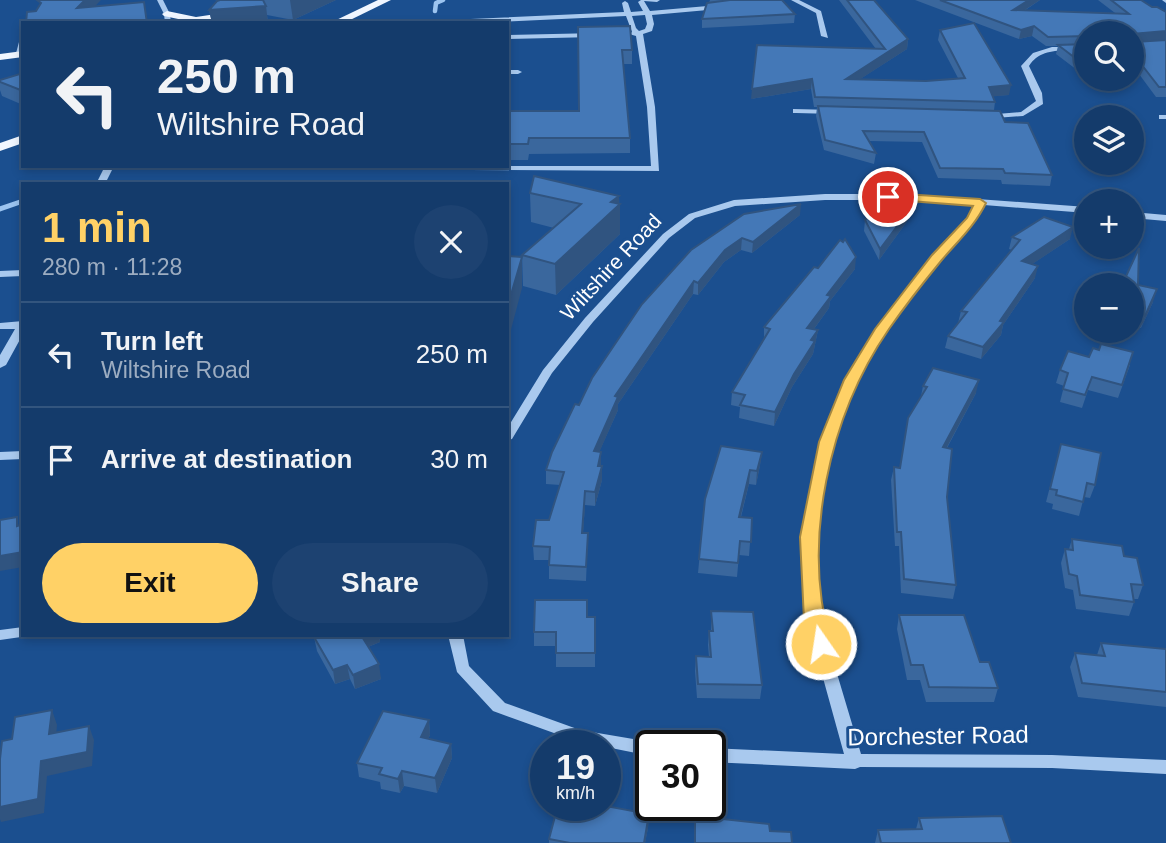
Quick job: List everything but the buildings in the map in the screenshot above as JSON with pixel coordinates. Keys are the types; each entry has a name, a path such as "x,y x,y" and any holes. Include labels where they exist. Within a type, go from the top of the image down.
{"main road":[{"path":"339,21 386,0"},
{"path":"213,21 235,10"},
{"path":"168,19 196,20 223,16"},
{"path":"0,57 20,55"},
{"path":"0,147 21,140"}],"street":[{"path":"160,0 168,19"},
{"path":"615,1 625,4 657,0"},
{"path":"794,0 819,12 825,36"},
{"path":"625,4 629,14 630,32 648,31 650,27 644,1"},
{"path":"450,21 648,13 727,6"},
{"path":"509,37 600,34"},
{"path":"973,117 1011,116 1029,111 1040,102 1040,96 1025,66 1030,58 1044,51 1074,50"},
{"path":"509,72 518,72"},
{"path":"796,111 849,113"},
{"name":"Wiltshire Road","path":"509,434 520,411 547,372 589,320 666,236 692,216 734,203 779,199 909,197 1074,209"},
{"path":"855,762 814,620 809,537 827,442 851,380 882,329 937,258 972,219 980,203"},
{"path":"1144,212 1166,211"},
{"path":"1144,215 1166,218"},
{"path":"0,274 21,273"},
{"path":"0,326 21,324"},
{"path":"0,365 21,328"},
{"path":"0,456 21,455"},
{"path":"0,635 21,632"},
{"path":"455,637 462,668 499,707 579,736 635,747"},
{"name":"Dorchester Road","path":"726,756 855,762 1008,759 1104,761 1166,767"}],"lane":[{"path":"486,168 656,169 651,107 630,32"}],"waterway":[{"path":"435,11 436,3 443,0"},
{"path":"0,209 21,202"}],"route":[{"path":"821,644 814,620 809,537 827,442 851,380 882,329 937,258 972,219 980,203 888,197"}]}
